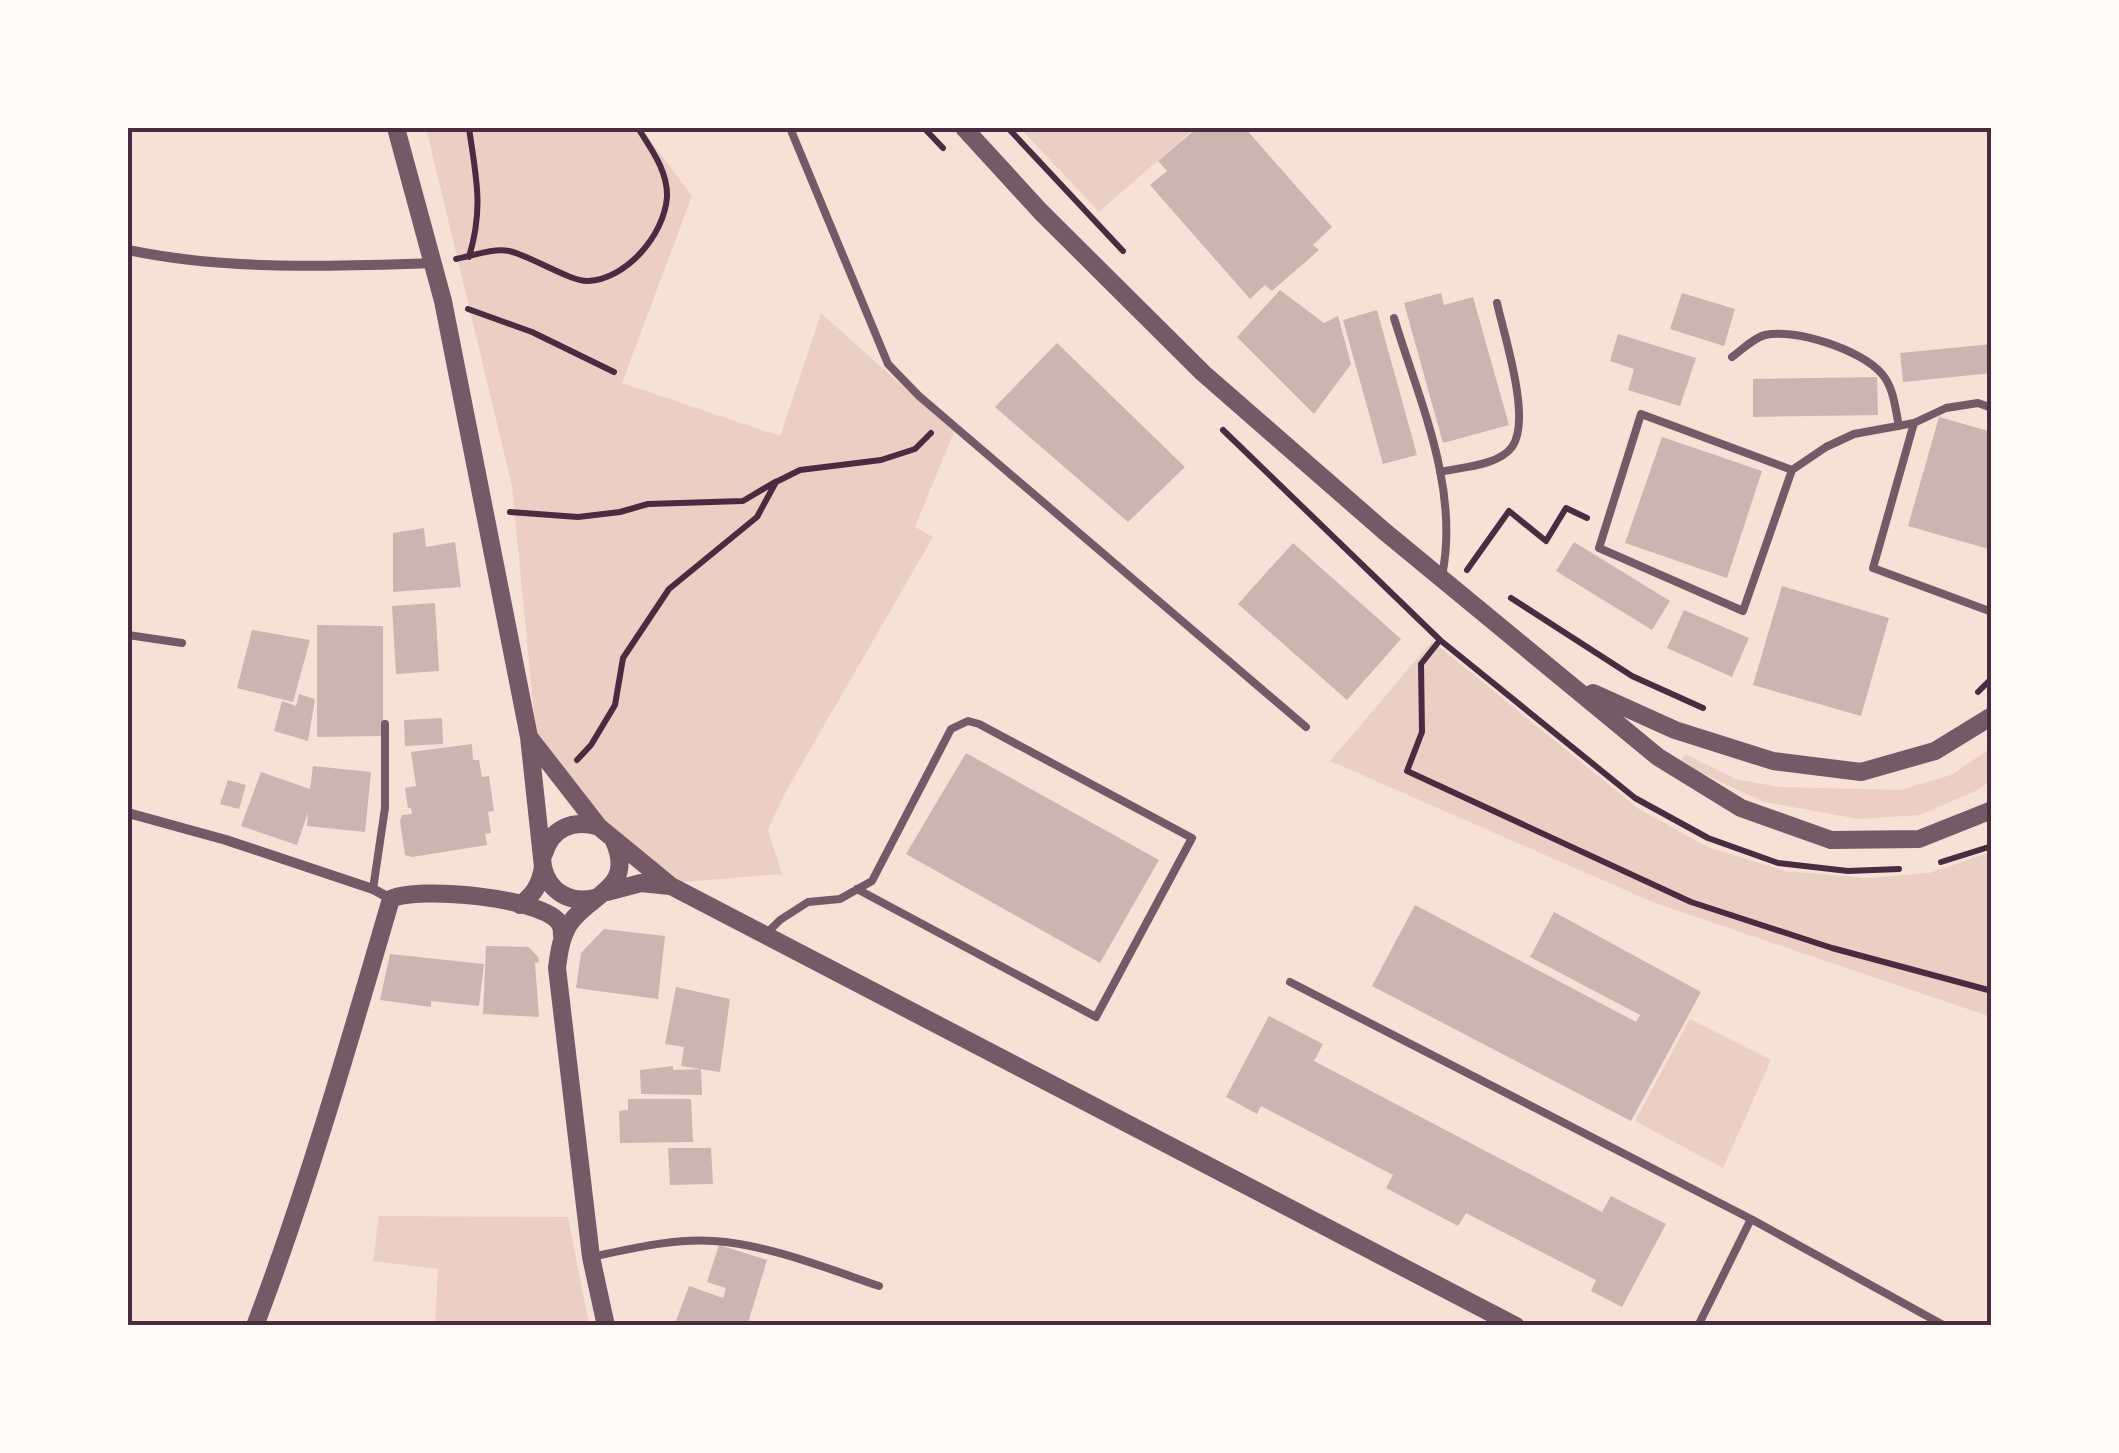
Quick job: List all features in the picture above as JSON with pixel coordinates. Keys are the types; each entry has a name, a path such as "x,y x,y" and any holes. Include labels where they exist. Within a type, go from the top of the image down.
{"street":[{"path":"396,128 435,263 529,738 542,863 540,882 520,905"},
{"path":"964,128 1041,212 1204,373 1658,758 1740,808 1831,840 1919,839 1992,810"},
{"path":"128,250 172,260 314,266 435,263"},
{"path":"1572,684 1675,730 1774,761 1862,772 1936,751 1992,716"},
{"path":"529,738 599,827 671,886 1516,1326"},
{"path":"128,814 226,840 373,889 391,900 418,892 520,905 547,913 558,922 562,936 557,968 591,1257 606,1326"},
{"path":"576,900 550,886 542,863 552,836 562,828 586,823 599,827"},
{"path":"562,936 580,912 614,884 620,862 614,840"},
{"path":"520,905 576,900 641,884 671,886"},
{"path":"255,1326 318,1146 391,900"}],"lane":[{"path":"790,128 888,364 946,419 1306,727"},
{"path":"1440,472 1496,459 1512,446 1521,419 1497,303"},
{"path":"1394,318 1446,490 1442,578"},
{"path":"1732,357 1763,335 1794,334 1833,345 1880,370 1890,386 1899,426"},
{"path":"1792,470 1641,414 1600,548 1742,612 1792,470 1854,434 1914,423 1946,408 1978,403 1992,408"},
{"path":"1914,423 1873,568 1992,612"},
{"path":"128,635 182,643"},
{"path":"765,935 808,902 840,898 857,888 872,881 951,729 968,722 979,724 1192,838 1096,1017 857,888"},
{"path":"373,889 385,808 385,724"},
{"path":"1290,982 1751,1220 1946,1326"},
{"path":"1698,1326 1751,1220"},
{"path":"591,1257 648,1246 713,1241 810,1262 879,1286"}],"path":[{"path":"469,128 478,184 478,224 469,257"},
{"path":"435,263 504,250 532,258 583,282 607,278 630,264 650,241 667,195 660,162 638,128"},
{"path":"443,301 532,332 614,372"},
{"path":"484,510 578,518 648,504 743,501 800,470 881,460 915,449 946,419"},
{"path":"559,778 591,745 614,705 622,658 670,589 757,516 776,482"},
{"path":"1468,570 1509,511 1546,542 1566,508"},
{"path":"1440,640 1421,664 1422,732 1407,771 1692,902 1832,948 1992,991"}],"shaded area":[{"path":"426,128 641,128 692,196 622,383 780,436 821,313 954,432 915,527 933,537 785,793 768,830 782,874 682,882 601,820 536,734 512,486"},
{"path":"1020,128 1195,128 1099,212"},
{"path":"1432,641 1639,809 1708,847 1785,871 1867,878 1929,873 1991,852 1991,1017 1655,903 1330,761"},
{"path":"1991,748 1992,778 1980,789 1920,815 1859,819 1764,802 1680,763 1685,754 1735,779 1780,787 1900,790 1951,775"},
{"path":"1690,1019 1771,1060 1723,1168 1635,1121"},
{"path":"379,1216 568,1217 589,1325 435,1325 438,1269 373,1261"}],"building":[{"path":"1197,128 1245,128 1332,227 1313,245 1319,250 1272,291 1265,285 1250,299 1150,185 1167,171 1158,161"},
{"path":"1280,290 1324,323 1338,316 1351,364 1314,414 1237,337"},
{"path":"1441,293 1444,305 1473,297 1509,425 1443,443 1404,303"},
{"path":"1682,293 1735,309 1724,346 1670,329"},
{"path":"1377,310 1417,455 1383,464 1343,320"},
{"path":"1618,334 1696,358 1680,406 1628,390 1634,369 1610,361"},
{"path":"1057,343 1185,467 1128,522 995,407"},
{"path":"1992,344 1992,373 1903,382 1900,353"},
{"path":"1877,377 1878,415 1753,417 1753,379"},
{"path":"1939,417 1992,432 1992,550 1908,526"},
{"path":"1662,437 1762,471 1727,578 1625,543"},
{"path":"424,528 426,547 455,542 461,587 393,592 393,533"},
{"path":"1574,542 1670,601 1652,630 1556,571"},
{"path":"1293,543 1401,639 1347,700 1238,604"},
{"path":"1782,586 1889,618 1861,716 1753,685"},
{"path":"435,603 439,671 396,674 392,606"},
{"path":"1684,610 1749,638 1732,677 1667,648"},
{"path":"317,625 383,626 383,736 317,737"},
{"path":"252,630 310,640 293,702 237,688"},
{"path":"299,694 315,699 308,741 274,731 282,701 296,706"},
{"path":"442,718 443,744 405,746 404,720"},
{"path":"472,744 473,760 479,760 482,777 489,776 494,811 488,812 491,833 485,834 487,845 405,855 400,821 402,815 412,814 405,788 416,786 411,752"},
{"path":"966,753 1159,860 1100,963 906,854"},
{"path":"313,766 371,772 365,832 307,826 308,812 297,845 241,826 261,772 310,789"},
{"path":"228,780 246,785 239,809 220,804"},
{"path":"1415,905 1636,1022 1640,1015 1530,957 1554,912 1701,992 1631,1121 1372,986"},
{"path":"604,929 665,936 658,999 576,988 581,953"},
{"path":"486,946 529,947 538,957 539,962 535,963 539,1017 483,1014"},
{"path":"390,954 484,964 479,1006 431,1001 431,1007 380,1000"},
{"path":"676,987 730,999 720,1072 681,1066 684,1047 665,1044"},
{"path":"1269,1016 1323,1044 1314,1061 1602,1212 1611,1196 1666,1224 1622,1307 1591,1291 1596,1280 1466,1213 1458,1226 1386,1188 1393,1175 1261,1106 1257,1114 1226,1097"},
{"path":"673,1066 673,1070 701,1069 702,1095 641,1094 640,1070"},
{"path":"628,1099 691,1099 693,1142 620,1143 619,1111 628,1110"},
{"path":"668,1148 711,1148 713,1184 670,1185"},
{"path":"719,1245 767,1260 747,1326 674,1326 689,1286 723,1298 726,1288 707,1282"}]}
